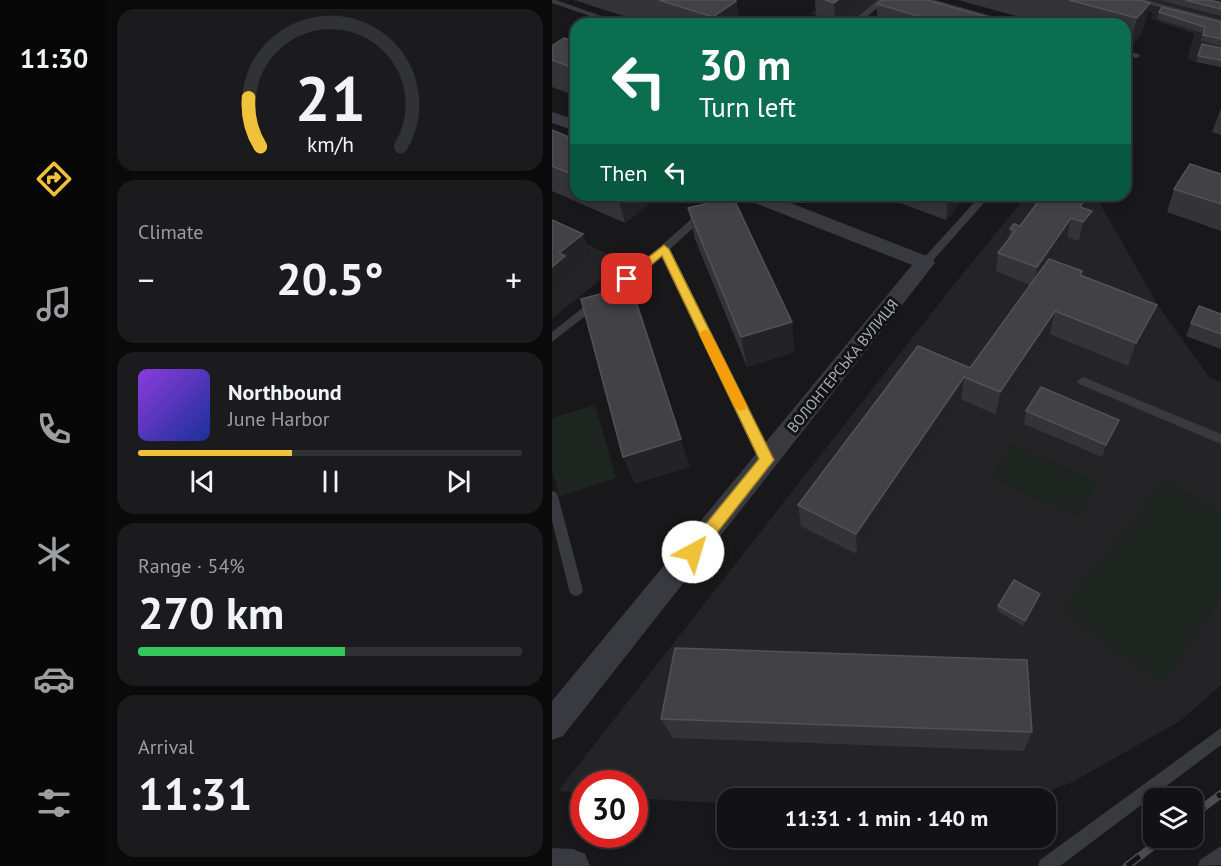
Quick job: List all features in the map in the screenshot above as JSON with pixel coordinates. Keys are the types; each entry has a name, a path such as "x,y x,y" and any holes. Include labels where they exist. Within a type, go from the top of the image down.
{"street":[{"path":"552,117 570,124"},
{"path":"767,201 925,263"},
{"name":"ВОЛОНТЕРСЬКА ВУЛИЦЯ","path":"552,725 925,263"},
{"path":"552,865 573,866"}],"lane":[{"path":"860,18 883,0"},
{"path":"927,0 994,18"},
{"path":"1137,0 1221,22"},
{"path":"552,1 600,18"},
{"path":"1131,55 1136,56"},
{"path":"552,338 664,249 717,201"},
{"path":"925,263 981,201"},
{"path":"664,249 767,460"},
{"path":"1083,381 1221,439"},
{"path":"552,496 576,590"},
{"path":"1046,866 1221,736"},
{"path":"1206,866 1221,854"}],"shaded area":[{"path":"829,0 882,0 859,18 823,18 810,14"},
{"path":"1107,0 1221,0 1221,67 1187,60 1194,34 1151,19 1152,12"},
{"path":"1022,201 1098,201 1159,307 1209,377 1221,382 1221,685 1180,721 1071,783 1056,788 717,788 717,803 648,799 648,770 574,770 952,287"},
{"path":"552,228 623,261 552,319"},
{"path":"595,405 616,478 559,497 552,469 552,418"},
{"path":"1011,444 1098,481 1080,518 991,479"},
{"path":"1167,479 1221,513 1221,599 1162,684 1061,610"},
{"path":"570,776 570,792 558,791"}],"building":[{"path":"659,0 734,0 736,1 713,17"},
{"path":"882,0 927,0 991,18 925,18 877,4"},
{"path":"1069,0 1140,0 1150,3 1137,18"},
{"path":"1185,0 1210,0 1221,3 1221,9"},
{"path":"1162,7 1221,22 1221,39 1203,35 1205,27 1159,12"},
{"path":"564,38 570,40 570,67 552,60 552,46"},
{"path":"1202,44 1221,48 1221,60 1198,56"},
{"path":"552,130 570,138 570,174 552,166"},
{"path":"1190,164 1221,174 1221,204 1174,189"},
{"path":"717,201 735,201 792,322 741,337 688,208"},
{"path":"1039,201 1084,201 1080,207 1092,211 1083,222 1071,218 1037,267 998,253 1015,231 1010,229 1014,224 1020,226"},
{"path":"552,220 583,234 559,253 565,256 552,267"},
{"path":"1049,259 1082,271 1080,275 1157,305 1136,343 1055,311 1000,392 964,377 856,534 798,505 918,346 970,368"},
{"path":"631,286 681,439 623,457 581,299"},
{"path":"1199,306 1221,314 1221,334 1191,323"},
{"path":"1041,387 1119,420 1106,445 1026,411"},
{"path":"1014,580 1040,594 1025,621 998,606"},
{"path":"675,648 1027,660 1032,732 661,719"}],"railway":[{"path":"1203,808 1221,794"},
{"path":"1127,866 1151,848"}],"slow traffic":[{"path":"705,334 740,406"}],"route":[{"path":"627,279 664,249 767,460 693,552"}]}
